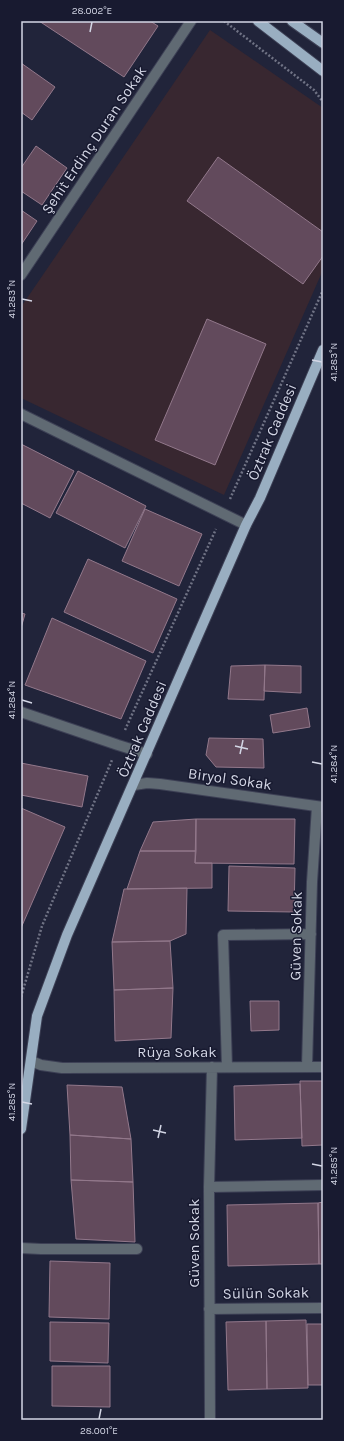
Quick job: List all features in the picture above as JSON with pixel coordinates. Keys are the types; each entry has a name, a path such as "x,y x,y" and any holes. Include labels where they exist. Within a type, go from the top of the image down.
{"main road":[{"path":"258,21 323,71"},
{"path":"292,21 323,43"},
{"name":"Öztrak Caddesi","path":"21,1129 38,1016 67,935 134,785 246,525 260,498 323,350"}],"street":[{"name":"Şehit Erdinç Duran Sokak","path":"21,275 191,21"},
{"path":"21,414 246,525"},
{"path":"21,712 147,754"},
{"name":"Biryol Sokak","path":"134,785 147,783 160,784 320,807"},
{"name":"Güven Sokak","path":"307,1067 312,882 320,807"},
{"path":"227,1067 223,935 311,934"},
{"name":"Rüya Sokak","path":"31,1061 62,1068 323,1067"},
{"name":"Güven Sokak","path":"210,1420 209,1187 212,1067"},
{"path":"209,1187 323,1185"},
{"path":"21,1248 41,1250 137,1249"},
{"name":"Sülün Sokak","path":"209,1309 323,1308"}],"path":[{"path":"224,21 314,90 323,102"},
{"path":"21,997 42,926 118,745 323,290"}],"shaded area":[{"path":"210,30 323,108 323,270 224,495 21,398 21,307"}],"building":[{"path":"39,21 150,21 158,26 124,77"},
{"path":"21,63 55,87 32,120 21,112"},
{"path":"36,146 67,168 42,205 21,191 21,168"},
{"path":"218,157 323,232 323,256 303,284 187,201"},
{"path":"21,210 37,221 21,245"},
{"path":"207,319 266,344 215,465 155,440"},
{"path":"21,444 74,471 50,518 21,503"},
{"path":"78,471 146,506 125,548 56,513"},
{"path":"145,509 202,534 179,586 122,561"},
{"path":"88,559 177,599 153,653 64,612"},
{"path":"21,613 25,614 21,628"},
{"path":"52,618 146,661 121,719 25,685"},
{"path":"265,665 301,666 301,693 264,691"},
{"path":"265,665 264,700 228,699 231,666"},
{"path":"307,708 310,727 273,733 270,715"},
{"path":"209,738 263,739 264,768 216,767 206,755"},
{"path":"21,763 88,776 82,807 21,795"},
{"path":"21,808 65,827 21,928"},
{"path":"196,819 295,819 294,864 195,863"},
{"path":"196,819 196,851 140,851 153,822"},
{"path":"140,851 196,851 195,863 212,863 212,888 127,889"},
{"path":"229,866 295,868 294,912 228,911"},
{"path":"187,888 186,934 170,941 112,942 124,889"},
{"path":"170,941 173,988 114,990 112,942"},
{"path":"173,988 171,1038 115,1041 114,990"},
{"path":"250,1001 279,1001 279,1030 251,1031"},
{"path":"300,1081 323,1081 323,1145 302,1146"},
{"path":"300,1084 302,1138 235,1140 234,1086"},
{"path":"67,1085 122,1087 131,1139 70,1135"},
{"path":"70,1135 131,1139 133,1182 71,1180"},
{"path":"71,1180 133,1182 135,1242 76,1239"},
{"path":"323,1202 323,1264 319,1264 318,1203"},
{"path":"318,1203 319,1264 228,1266 227,1205"},
{"path":"50,1261 110,1263 109,1319 49,1317"},
{"path":"306,1320 308,1388 267,1389 266,1321"},
{"path":"266,1321 267,1389 228,1390 226,1322"},
{"path":"50,1322 109,1323 108,1363 50,1361"},
{"path":"307,1324 323,1324 323,1385 308,1385"},
{"path":"52,1366 110,1366 110,1407 52,1406"}]}
